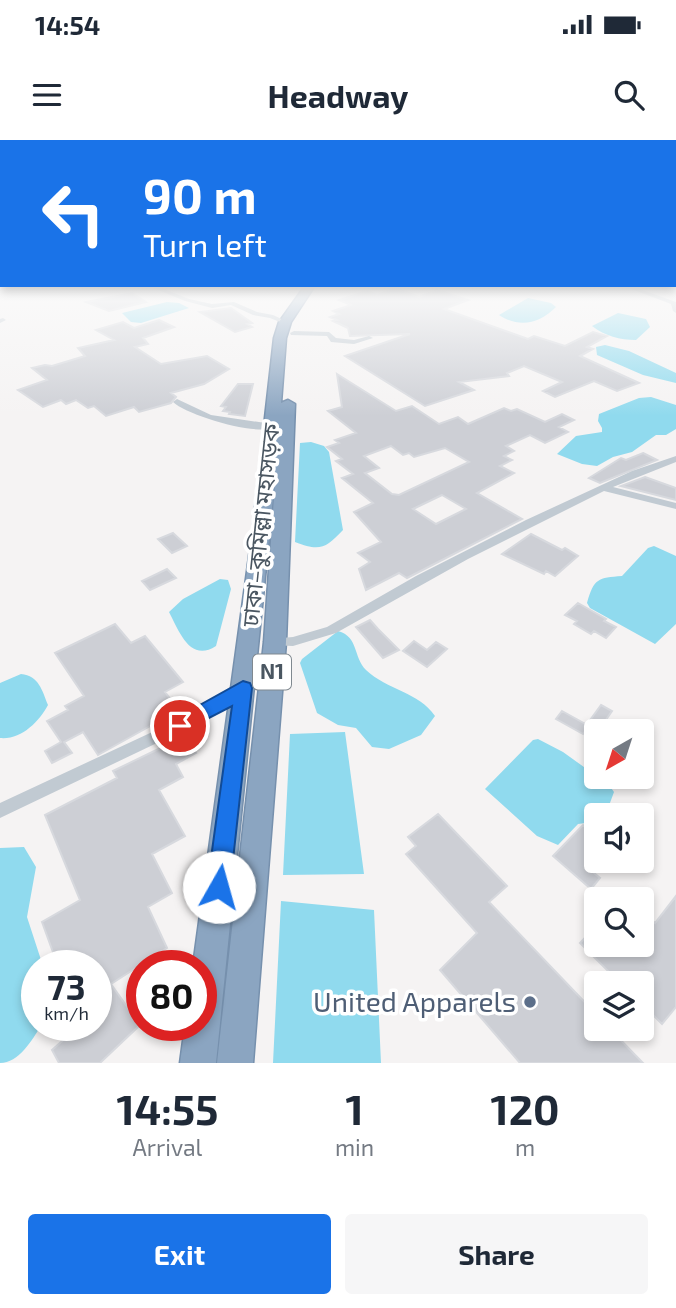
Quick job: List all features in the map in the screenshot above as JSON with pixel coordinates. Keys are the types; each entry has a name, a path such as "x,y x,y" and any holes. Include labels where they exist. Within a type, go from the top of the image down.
{"highway":[{"name":"ঢাকা–কুমিল্লা মহাসড়ক","path":"198,1063 243,688 279,338 287,330"},
{"name":"ঢাকা–কুমিল্লা মহাসড়ক","path":"235,1063 275,642 289,330"}],"street":[{"path":"303,330 329,334 334,340 341,342 369,338"},
{"path":"177,402 188,411 203,416 272,426"},
{"path":"275,642 289,644 337,626 529,522 656,465 676,459"},
{"path":"603,488 676,506"},
{"path":"0,811 198,717 243,688"}],"water":[{"path":"599,330 647,330 636,340 613,337"},
{"path":"605,345 629,351 676,373 676,383 643,375 597,355 596,347"},
{"path":"651,397 676,405 676,429 666,435 656,435 632,452 613,457 597,466 582,464 557,454 576,436 602,432 598,421 599,414 639,398"},
{"path":"311,442 324,446 329,452 343,530 332,541 317,547 295,542 300,443"},
{"path":"654,546 676,556 676,624 655,644 590,608 587,603 598,581 622,576 648,548"},
{"path":"220,579 228,580 231,589 216,646 199,651 192,648 181,636 169,612 183,599"},
{"path":"338,631 353,643 366,670 374,677 412,696 435,716 421,735 389,749 372,747 356,728 338,725 317,713 300,663"},
{"path":"21,674 36,681 48,705 40,718 28,729 15,736 0,738 0,683"},
{"path":"345,732 364,874 283,875 290,734"},
{"path":"538,739 563,752 584,767 584,789 612,789 614,792 610,803 584,803 584,823 578,824 558,845 537,836 485,789 533,740"},
{"path":"24,847 36,867 27,917 38,950 21,950 21,1041 31,1041 19,1055 0,1063 0,848"},
{"path":"281,901 374,910 381,1063 273,1063"}],"building":[{"path":"96,330 165,330 143,338 148,344 135,347 161,364 207,356 229,369 204,384 171,393 176,397 171,403 139,412 134,407 106,416 94,406 88,408 76,400 66,404 61,400 43,407 18,390 47,380 32,368 52,366 85,356 78,348 114,340"},
{"path":"349,330 503,330 528,339 534,336 565,346 593,332 607,336 587,347 593,349 580,356 639,383 617,391 594,381 555,397 543,391 562,382 524,366 507,373 509,376 459,382 474,390 425,406 345,356 410,334 350,336"},
{"path":"337,374 396,411 412,406 439,424 458,417 468,424 504,408 511,411 517,409 545,422 562,414 574,420 559,427 568,432 545,443 530,435 506,446 514,451 504,456 512,460 500,466 514,473 477,493 522,519 407,578 399,573 366,590 359,569 370,562 358,553 381,542 354,512 373,503 342,478 353,474 336,461 342,459 327,447 339,443 335,440 356,433 328,411 342,407","holes":["391,446 403,455 409,453 414,457 445,448 469,462 399,495 392,494 365,473 379,468 364,456","442,495 466,509 436,524 413,509"]},
{"path":"238,384 253,384 245,416 229,414 230,412 223,411 226,407 221,406"},
{"path":"643,453 657,460 600,483 589,478 621,458 626,460"},
{"path":"645,477 676,488 676,500 621,486"},
{"path":"173,533 187,546 172,553 158,539"},
{"path":"531,534 578,556 555,576 546,571 544,574 502,554"},
{"path":"167,569 176,578 150,590 142,581"},
{"path":"578,603 616,627 606,638 594,631 591,634 574,624 577,621 565,615"},
{"path":"370,620 399,650 383,658 356,627"},
{"path":"115,624 131,643 145,636 183,682 165,692 179,710 98,755 83,732 64,742 72,753 52,763 45,751 61,742 47,721 68,710 65,706 84,696 55,653"},
{"path":"414,641 427,650 436,642 447,649 427,667 403,651"},
{"path":"601,705 612,711 607,719 591,719"},
{"path":"562,711 584,723 584,733 583,734 556,719"},
{"path":"185,736 196,753 176,764 183,777 159,790 185,836 152,854 172,893 148,907 167,948 126,950 126,974 112,983 112,950 52,950 42,922 80,900 45,815 117,778 113,771"},
{"path":"438,814 507,886 489,902 584,1001 584,1041 622,1041 643,1063 520,1063 440,970 477,933 406,854 416,846 408,837"},
{"path":"583,825 584,873 594,873 600,878 593,887 589,887 553,856"},
{"path":"676,896 676,1007 662,1024 654,1016 654,971 608,971 594,957 654,957 655,923"},
{"path":"112,985 126,1005 126,1038 100,1063 59,1063 52,1050 62,1041 112,1041"}],"place":[{"name":"United Apparels","path":"530,1002"}],"route":[{"path":"180,726 222,704 243,688 219,887"}]}
